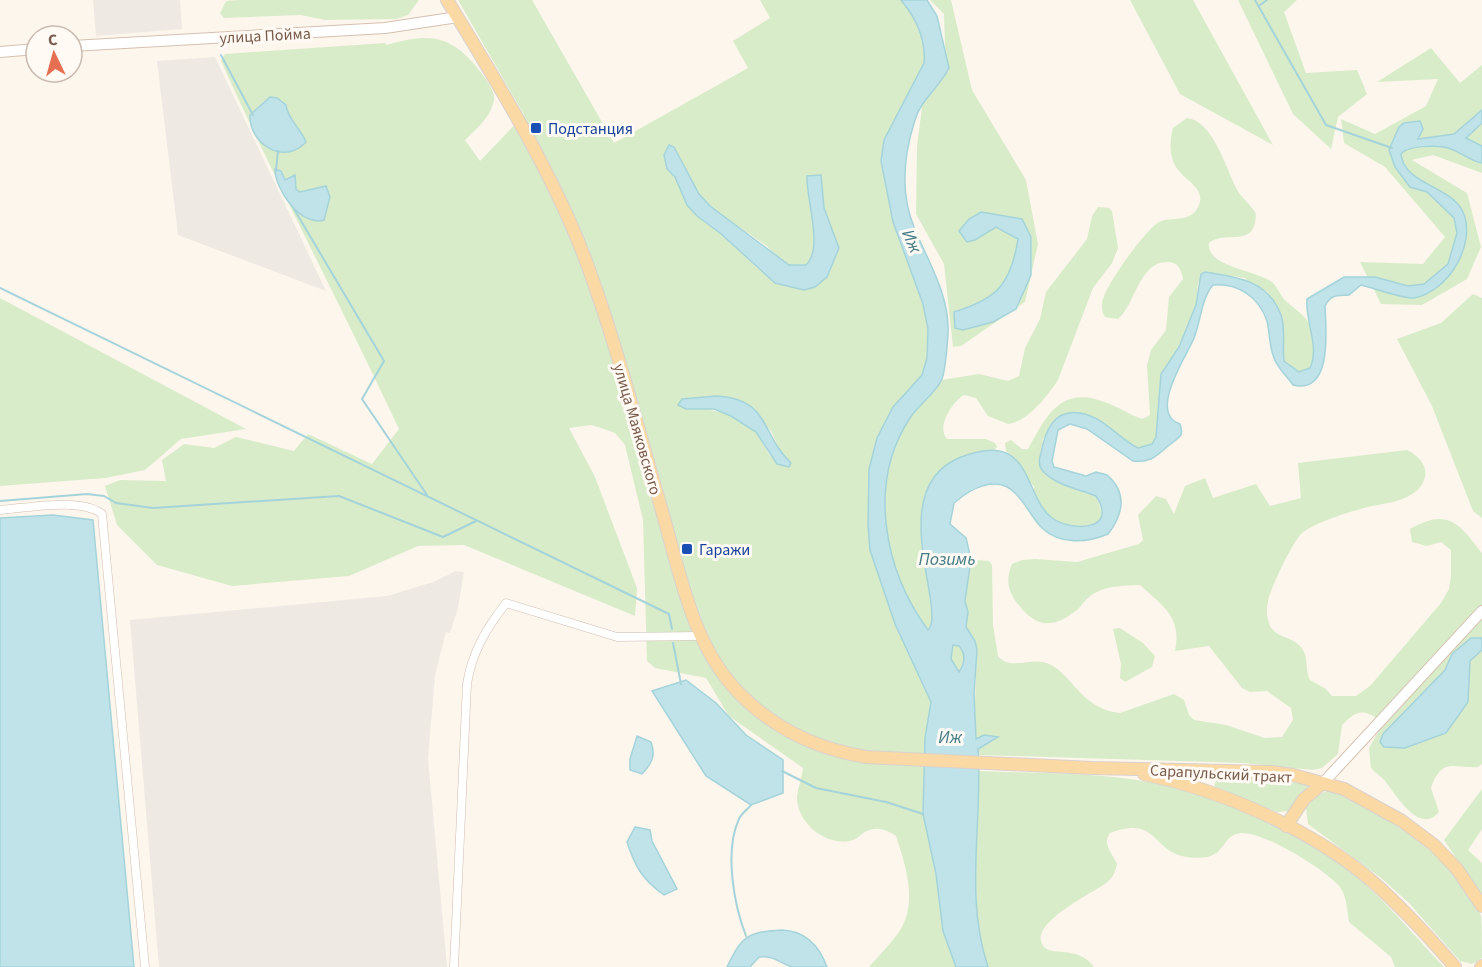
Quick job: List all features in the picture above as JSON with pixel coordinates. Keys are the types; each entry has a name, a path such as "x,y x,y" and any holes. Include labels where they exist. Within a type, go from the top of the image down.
{"main road":[{"name":"улица Маяковского","path":"447,0 548,176 586,262 603,310 700,636 739,693 779,726 805,741 830,750 866,757 907,761"},
{"name":"улица Пойма","path":"84,45 385,28 458,17"},
{"path":"0,52 24,50"},
{"path":"1286,826 1304,799 1323,783 1482,611"},
{"name":"Сарапульский тракт","path":"907,761 1272,772 1323,783 1344,789 1374,804 1418,833 1457,869 1482,906"},
{"name":"Сарапульский тракт","path":"1092,768 1170,780 1218,795 1286,826 1371,880 1399,905 1455,967"}],"street":[{"path":"0,510 75,506 94,507 102,514 145,967"},
{"path":"454,967 467,684 471,661 492,621 506,603 617,637 700,636"}],"shaded area":[{"path":"93,0 180,0 182,29 96,36"},
{"path":"215,57 326,291 178,235 157,61"},
{"path":"456,571 464,572 458,608 450,633 446,632 435,675 428,759 447,967 159,967 130,620 387,596 433,582"}],"green space":[{"path":"419,0 408,15 396,19 325,20 301,15 224,18 220,13 226,1"},
{"path":"458,0 532,0 614,143 748,68 733,41 770,18 760,0 901,0 911,14 922,38 924,63 884,140 881,161 893,222 923,304 928,329 927,358 922,375 893,407 877,438 869,469 868,525 870,551 895,624 931,702 925,738 936,874 943,931 956,967 869,967 902,927 909,904 908,881 896,836 885,830 873,829 843,842 824,837 815,831 807,824 798,806 797,796 803,768 729,716 706,678 655,668 647,661 643,520 625,445 615,433 591,425 569,428 595,477 637,588 635,616 464,545 418,546 349,576 232,586 157,565 117,525 105,486 120,480 166,481 162,460 184,444 214,448 236,437 294,451 308,434 372,464 399,429 242,107 221,61 225,54 385,43 387,45 418,38 442,40 462,52 472,62 490,85 493,93 494,100 488,115 465,140 480,161 524,115","holes":["674,147 699,194 710,207 767,246 778,258 789,265 806,265 812,257 815,237 807,183 823,187 822,200 825,216 830,231 838,243 837,255 829,267 758,269 687,205 675,177","741,400 771,431 781,453 791,463 771,457 756,433 741,421 715,411 686,409"]},
{"path":"930,0 951,0 972,90 1026,180 1038,244 1025,302 961,346 953,347 944,264 916,214 917,146 923,100 946,74 944,14"},
{"path":"1130,0 1193,0 1273,145 1180,94"},
{"path":"1238,0 1297,0 1284,12 1306,73 1357,70 1367,94 1338,117 1331,149 1293,114"},
{"path":"1431,48 1460,83 1482,65 1482,173 1433,155 1412,160 1467,193 1481,247 1467,279 1422,305 1381,304 1360,262 1423,264 1445,237 1385,167 1344,143 1341,119 1375,134 1426,106 1438,79 1377,82"},
{"path":"1187,118 1196,121 1211,135 1236,188 1256,214 1251,232 1238,237 1216,239 1209,243 1210,251 1223,263 1272,282 1285,300 1306,319 1313,336 1312,363 1310,368 1299,372 1284,361 1283,334 1268,292 1252,285 1245,278 1205,272 1198,284 1196,305 1179,347 1161,374 1156,437 1152,444 1138,449 1102,423 1077,412 1043,439 1039,463 1096,496 1102,512 1100,521 1090,526 1068,525 1048,515 1041,507 1034,487 1006,451 1005,443 1011,440 1022,449 1028,449 1042,425 1057,406 1078,398 1091,398 1107,403 1142,419 1150,415 1147,365 1151,350 1166,330 1169,297 1183,279 1180,270 1177,265 1169,262 1159,263 1151,268 1144,275 1118,319 1105,317 1102,304 1120,268 1153,227 1164,220 1189,216 1200,203 1199,192 1176,167 1171,151 1173,128"},
{"path":"1098,207 1109,208 1112,211 1118,248 1112,263 1093,288 1054,386 1030,413 1015,422 1008,424 988,416 976,398 964,395 950,409 944,422 944,434 947,439 986,439 995,443 997,447 994,450 961,456 921,531 933,618 928,630 900,581 891,554 886,527 885,500 888,472 896,445 909,419 941,380 979,374 1008,381 1019,376 1025,348 1040,319 1046,292 1087,239 1092,216"},
{"path":"1473,294 1482,298 1482,518 1473,511 1432,406 1397,339 1441,323"},
{"path":"0,298 246,429 181,439 145,470 105,478 0,486"},
{"path":"1407,450 1421,461 1424,467 1425,474 1421,486 1403,499 1345,514 1323,522 1300,535 1270,593 1267,617 1274,631 1296,643 1303,650 1310,680 1326,689 1332,696 1356,696 1370,686 1441,603 1449,589 1451,550 1441,542 1427,546 1412,542 1410,529 1434,519 1444,519 1452,522 1467,534 1482,553 1482,764 1478,767 1450,766 1440,772 1431,788 1439,812 1431,818 1424,819 1408,810 1371,768 1369,748 1380,729 1376,718 1362,712 1354,715 1342,725 1338,754 1322,768 1313,770 1243,763 979,755 974,725 977,650 966,627 965,601 967,576 972,564 977,560 989,561 992,565 993,625 998,656 1002,660 1013,663 1037,661 1053,666 1085,697 1106,710 1120,713 1174,694 1184,700 1189,715 1194,720 1226,725 1265,738 1282,737 1293,720 1291,708 1267,691 1250,692 1242,688 1209,646 1175,651 1176,629 1169,613 1140,585 1117,586 1100,590 1090,596 1069,616 1053,623 1038,622 1024,612 1011,593 1008,584 1012,564 1035,559 1077,562 1139,544 1143,540 1138,515 1156,496 1166,499 1174,514 1185,486 1205,478 1213,498 1256,484 1270,506 1301,498 1298,463"},
{"path":"1120,628 1143,643 1155,656 1152,667 1125,682 1120,678 1121,664 1113,629"},
{"path":"953,645 959,646 964,656 958,672 951,659"},
{"path":"978,771 1081,774 1150,782 1221,802 1256,816 1322,851 1352,873 1379,897 1444,967 1395,967 1391,957 1349,922 1342,891 1333,880 1294,853 1264,838 1241,833 1228,839 1217,853 1201,858 1187,857 1175,854 1146,831 1138,828 1110,833 1107,845 1117,864 1112,877 1065,909 1054,918 1041,935 1042,944 1046,948 1051,951 1080,955 1094,967 988,967 981,943 975,895 974,845"},
{"path":"1233,776 1306,784 1308,788 1289,811 1277,812 1214,786 1217,778"},
{"path":"1482,789 1482,829 1468,850 1482,863 1482,897 1444,840"},
{"path":"1326,791 1335,792 1395,824 1446,866 1472,898 1481,916 1482,958 1472,964 1460,961 1409,903 1381,878 1308,824 1306,808 1314,798"}],"water":[{"path":"901,0 927,0 937,16 949,68 918,113 908,146 905,174 910,214 942,292 948,320 945,363 939,384 913,413 897,443 888,470 885,498 886,526 892,554 901,581 928,630 932,618 922,548 921,520 925,494 938,473 966,455 984,451 1001,451 1014,458 1021,466 1039,503 1052,518 1061,523 1081,526 1097,522 1102,516 1102,508 1096,496 1060,483 1047,475 1039,464 1048,430 1057,418 1071,413 1089,415 1138,448 1152,444 1156,437 1161,374 1179,347 1196,305 1201,274 1205,272 1250,282 1268,294 1281,315 1284,332 1284,361 1299,372 1310,368 1313,360 1313,343 1307,299 1344,277 1375,277 1408,286 1424,284 1448,264 1457,233 1454,218 1427,192 1410,187 1395,167 1389,150 1399,127 1404,123 1420,121 1423,129 1418,139 1454,134 1482,110 1482,123 1466,138 1482,146 1482,163 1451,149 1440,147 1417,147 1401,154 1410,172 1449,196 1463,212 1466,238 1457,265 1438,287 1414,298 1361,285 1349,295 1335,296 1330,299 1325,306 1324,358 1315,380 1306,385 1293,385 1274,358 1267,321 1259,305 1239,289 1213,285 1206,297 1194,338 1178,369 1168,396 1167,408 1171,418 1180,424 1179,437 1151,459 1133,461 1087,429 1070,424 1058,430 1052,461 1054,467 1086,476 1096,472 1107,475 1118,489 1120,512 1108,534 1083,541 1074,541 1049,534 1035,520 1016,494 1001,485 993,484 976,488 954,503 950,524 966,538 971,559 965,601 968,612 966,627 975,641 977,650 974,694 976,739 984,735 998,737 978,749 977,913 988,967 956,967 943,931 936,874 923,814 925,738 931,702 895,624 870,550 869,469 877,438 893,407 922,375 927,358 928,329 923,304 893,222 881,161 884,140 924,63 922,38","holes":["953,645 959,646 964,659 959,672 951,659"]},
{"path":"270,97 277,98 286,105 304,137 306,142 297,149 278,152 261,143 255,135 250,115"},
{"path":"669,145 674,147 699,194 710,206 789,265 806,265 811,257 814,236 807,176 821,175 824,208 839,248 827,277 815,287 804,290 775,283 687,205 675,177 667,169 664,155"},
{"path":"275,169 281,171 285,180 295,175 296,189 300,192 326,186 330,197 324,220 315,221 307,218 291,205 279,187"},
{"path":"981,212 1022,219 1031,237 1031,275 1016,309 993,322 963,330 955,328 954,312 981,301 1000,288 1011,268 1018,239 996,227 975,240 967,242 959,231 969,219"},
{"path":"716,396 734,399 747,404 756,411 781,452 791,463 789,467 777,464 756,432 731,416 714,409 686,409 678,405 682,399"},
{"path":"53,515 93,520 134,967 0,967 0,518"},
{"path":"1471,638 1482,638 1482,650 1470,661 1468,702 1446,733 1405,748 1384,747 1380,742 1383,734 1445,670 1452,654"},
{"path":"686,680 716,703 746,735 783,760 783,793 751,805 706,776 652,691"},
{"path":"637,736 651,742 653,751 651,763 642,774 630,770 630,759"},
{"path":"635,827 650,830 652,841 677,889 664,895 650,884 641,872 627,842"},
{"path":"782,930 804,936 820,952 827,967 792,967 773,958 759,957 750,967 727,967 737,948 747,938 761,932"}],"waterway":[{"path":"1255,0 1326,125 1392,148"},
{"path":"1259,6 1267,0"},
{"path":"221,55 253,115"},
{"path":"276,171 278,151"},
{"path":"294,209 384,361 362,399 427,495"},
{"path":"0,288 669,614 672,629"},
{"path":"0,501 87,494 104,496 116,503 153,508 339,496 443,537 476,521"},
{"path":"673,643 681,684"},
{"path":"782,771 816,788 886,802 923,814"},
{"path":"746,936 738,909 731,862 732,846 740,817 751,805"}],"place":[{"name":"Подстанция","path":"536,128"},
{"name":"Гаражи","path":"687,549"}],"water label":[{"name":"Иж","path":"912,241"},
{"name":"Позимь","path":"947,559"},
{"name":"Иж","path":"950,737"}]}
